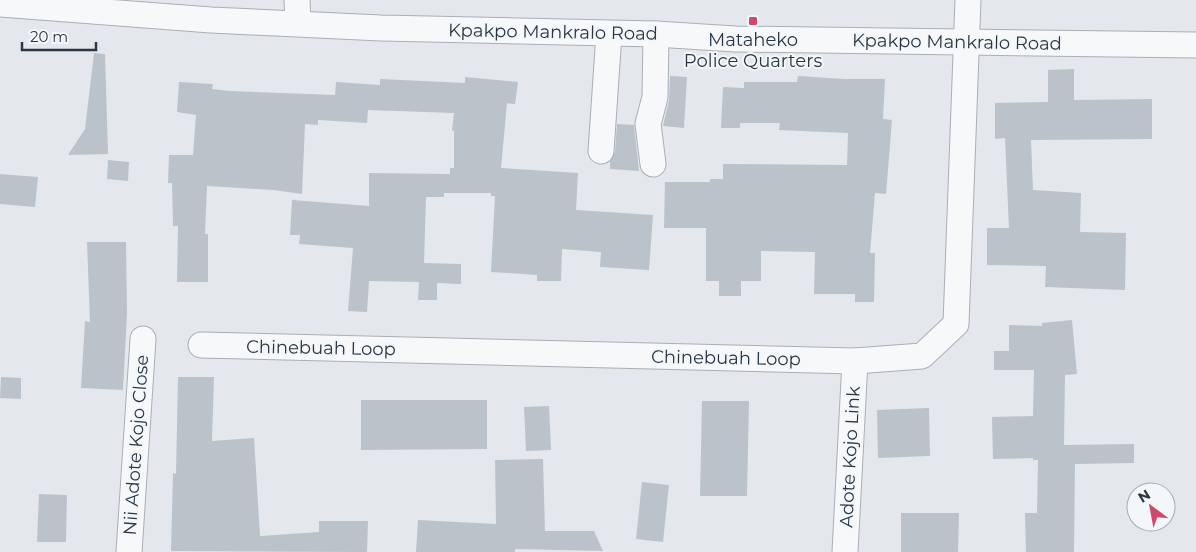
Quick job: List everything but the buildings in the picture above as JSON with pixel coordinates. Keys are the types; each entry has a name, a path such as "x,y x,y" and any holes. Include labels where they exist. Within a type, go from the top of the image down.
{"street":[{"name":"Chinebuah Loop","path":"201,345 855,361 922,356 956,324 968,43 968,0"},
{"name":"Kpakpo Mankralo Road","path":"0,4 211,20 298,11 608,34 656,34 735,39 1196,45"},
{"path":"601,151 608,34"},
{"path":"652,164 648,124 654,102 656,34"},
{"name":"Nii Adote Kojo Close","path":"129,552 143,339"},
{"name":"Adote Kojo Link","path":"845,552 855,361"}],"place":[{"name":"Mataheko Police Quarters","path":"753,21"}]}
